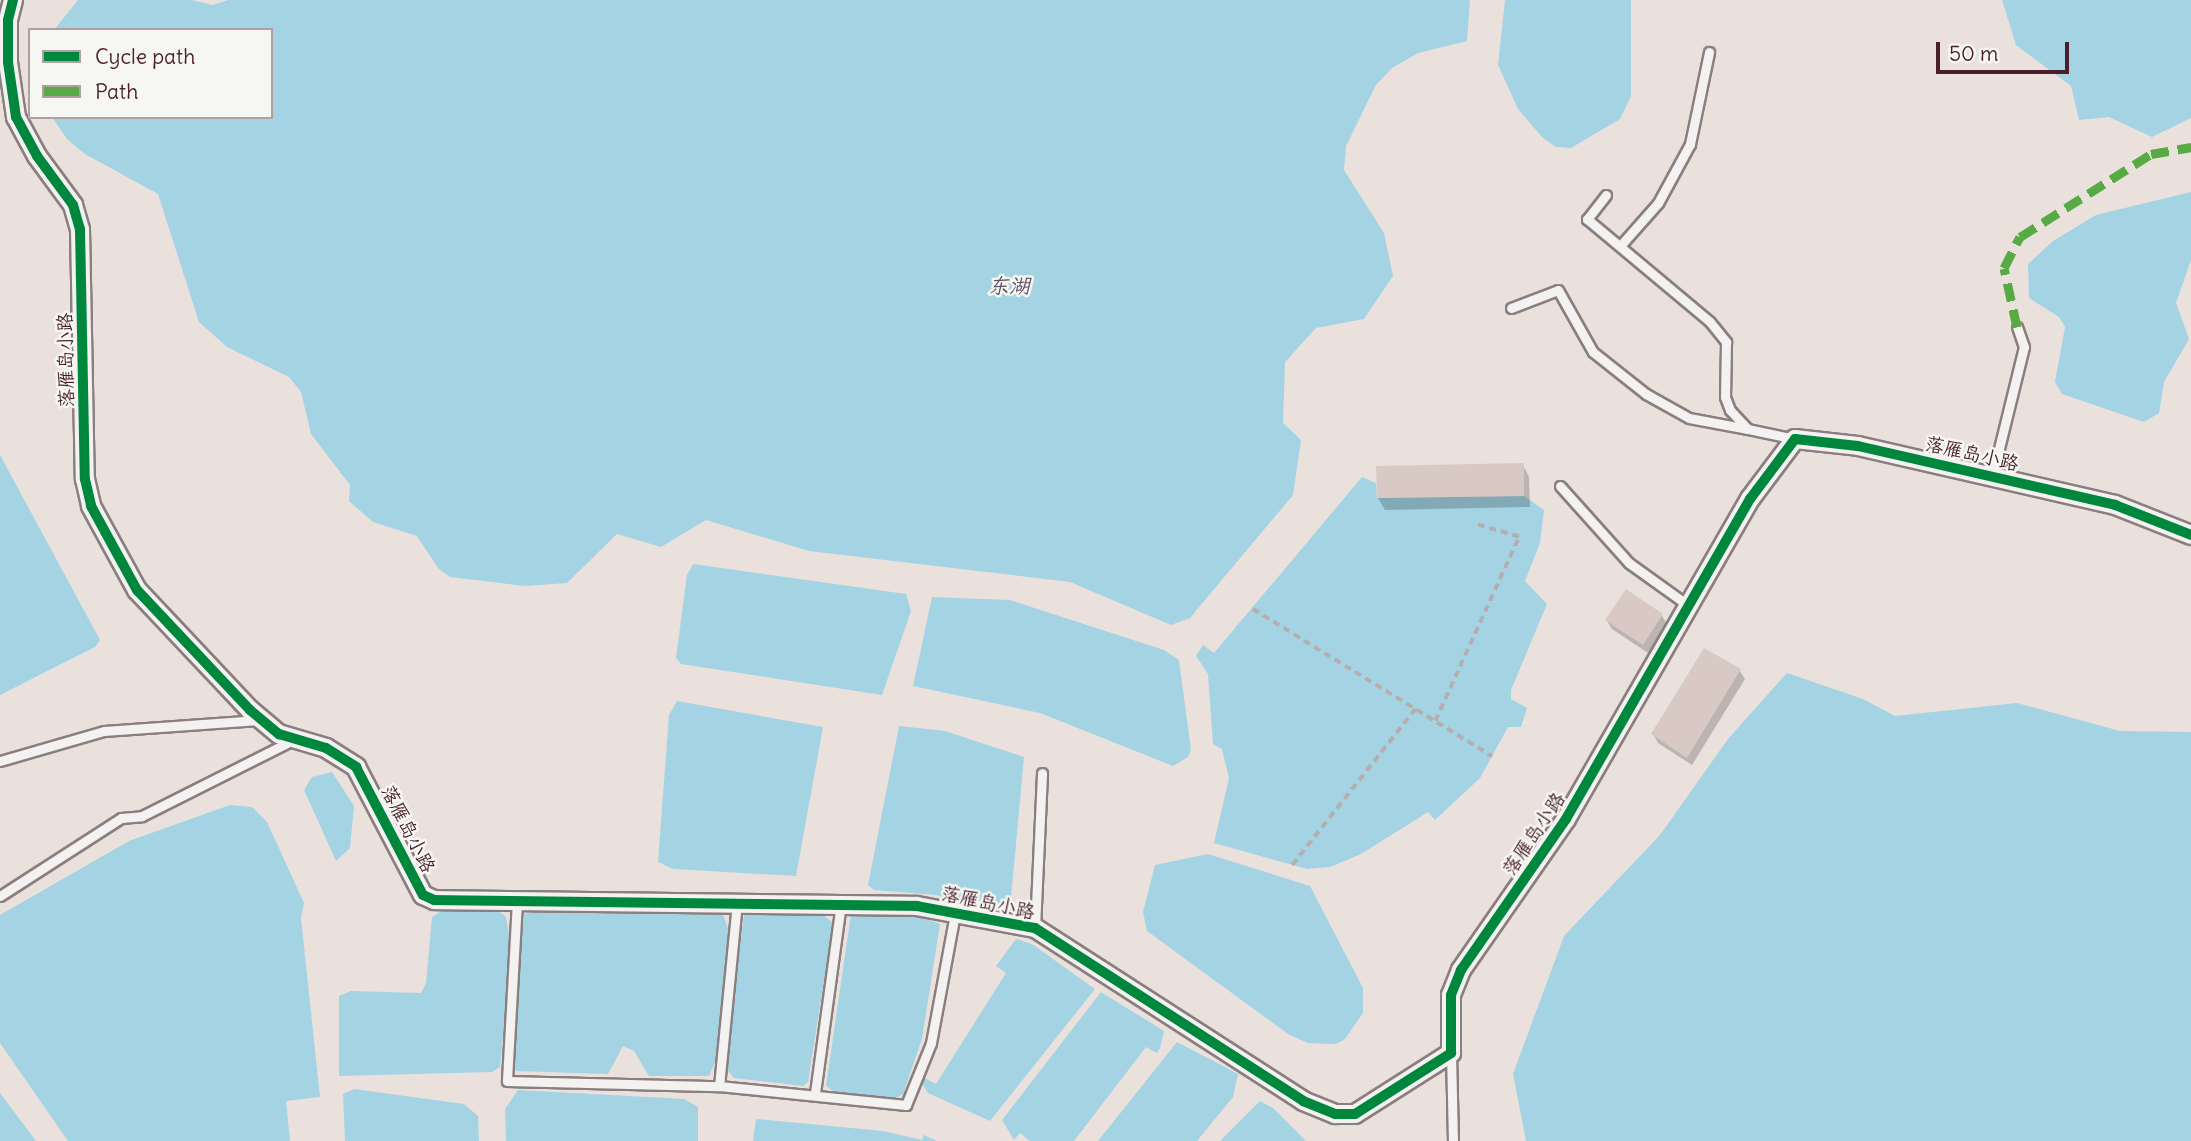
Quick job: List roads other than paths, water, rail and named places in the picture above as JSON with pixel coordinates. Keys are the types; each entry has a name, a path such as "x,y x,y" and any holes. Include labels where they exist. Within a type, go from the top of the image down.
{"street":[{"name":"落雁岛小路","path":"13,0 8,20 16,117 37,156 73,205 80,229 85,479 91,506 137,590 261,720 294,739 337,753 356,767 423,895 434,900 917,906 1035,928 1267,1079 1335,1114 1368,1108 1451,1053 1451,995 1461,970 1566,819 1750,499 1794,439 1858,446 2142,512 2191,535"}],"lane":[{"path":"1620,246 1658,203 1690,144 1709,52"},
{"path":"1606,195 1587,219 1716,329 1728,348 1726,403 1748,429"},
{"path":"1511,308 1558,290 1593,352 1646,394 1689,418 1794,439"},
{"path":"1993,477 2024,347 2017,327"},
{"path":"1560,486 1629,563 1689,606"},
{"path":"0,761 104,731 261,720"},
{"path":"0,896 121,818 142,816 294,739"},
{"path":"1035,928 1042,773"},
{"path":"517,901 507,1082 719,1086 815,1093 906,1105 932,1042 955,913"},
{"path":"719,1086 737,904"},
{"path":"815,1093 841,904"},
{"path":"1451,1053 1452,1141"}],"water":[{"name":"东湖","path":"78,0 192,0 213,5 228,0 1470,0 1467,41 1418,53 1392,68 1376,85 1346,146 1344,170 1384,233 1393,276 1364,319 1316,328 1285,362 1283,423 1301,440 1293,495 1190,618 1171,625 1070,582 809,551 706,520 661,547 617,534 567,583 525,586 450,577 438,568 417,536 373,522 349,501 350,485 311,434 301,392 289,377 227,347 199,322 158,194 85,154 67,139 53,119 273,119 273,28 56,28"},
{"path":"1505,0 1631,0 1631,96 1620,119 1571,148 1556,147 1543,138 1518,109 1498,65"},
{"path":"2002,0 2191,0 2191,118 2152,137 2109,117 2079,120 2071,86 2016,45"},
{"path":"2191,192 2191,260 2176,303 2189,339 2164,382 2159,413 2144,422 2062,394 2055,382 2065,327 2059,317 2029,298 2028,264 2053,241 2096,215"},
{"path":"0,455 100,640 95,647 0,695"},
{"path":"1362,477 1376,483 1377,498 1524,496 1544,510 1540,543 1525,581 1547,604 1511,690 1511,699 1527,708 1521,727 1508,727 1480,778 1435,820 1428,812 1361,854 1330,867 1307,869 1214,843 1229,778 1222,749 1213,744 1208,674 1196,656 1203,645 1214,653"},
{"path":"693,564 906,594 911,611 882,695 681,664 676,658 687,575"},
{"path":"932,597 1010,600 1164,650 1179,660 1191,750 1188,757 1173,766 1040,713 913,686"},
{"path":"1787,673 1863,699 1895,716 2017,703 2120,731 2191,732 2191,1141 1526,1141 1513,1074 1564,936 1660,835 1728,739"},
{"path":"677,701 823,727 796,876 673,869 658,862 669,715"},
{"path":"899,726 945,731 1024,757 1011,898 997,909 936,895 874,890 868,885"},
{"path":"332,772 354,806 350,848 336,861 304,790 312,777"},
{"path":"230,805 252,807 267,822 304,903 301,918 320,1097 286,1101 290,1141 68,1141 0,1043 0,915 129,841"},
{"path":"1208,854 1310,886 1363,988 1363,1013 1345,1039 1336,1044 1308,1043 1288,1034 1147,931 1143,912 1155,865"},
{"path":"546,910 723,914 730,935 717,1058 709,1076 649,1076 634,1051 623,1046 608,1074 516,1071 513,1062 520,922 523,914"},
{"path":"441,911 498,911 506,917 511,947 500,1067 492,1072 339,1076 339,996 351,991 421,993 426,983 432,917"},
{"path":"818,911 833,923 808,1082 803,1086 734,1078 725,1067 744,915"},
{"path":"851,914 915,915 940,924 922,1039 903,1094 896,1098 835,1092 826,1086"},
{"path":"1016,939 1032,944 1095,989 990,1121 928,1093 922,1083 925,1078 936,1084 1006,973 996,966"},
{"path":"1101,992 1164,1031 1160,1048 1157,1053 1146,1047 1074,1141 1030,1141 1020,1133 1014,1140 1002,1120"},
{"path":"1177,1042 1238,1074 1233,1097 1197,1141 1098,1141"},
{"path":"354,1089 464,1104 478,1116 479,1141 345,1141 343,1094"},
{"path":"518,1090 684,1099 698,1107 698,1141 506,1141 505,1109"},
{"path":"0,1093 36,1141 0,1141"},
{"path":"1260,1101 1273,1108 1306,1141 1220,1141"},
{"path":"756,1119 883,1131 922,1140 924,1135 937,1141 753,1141"}]}
